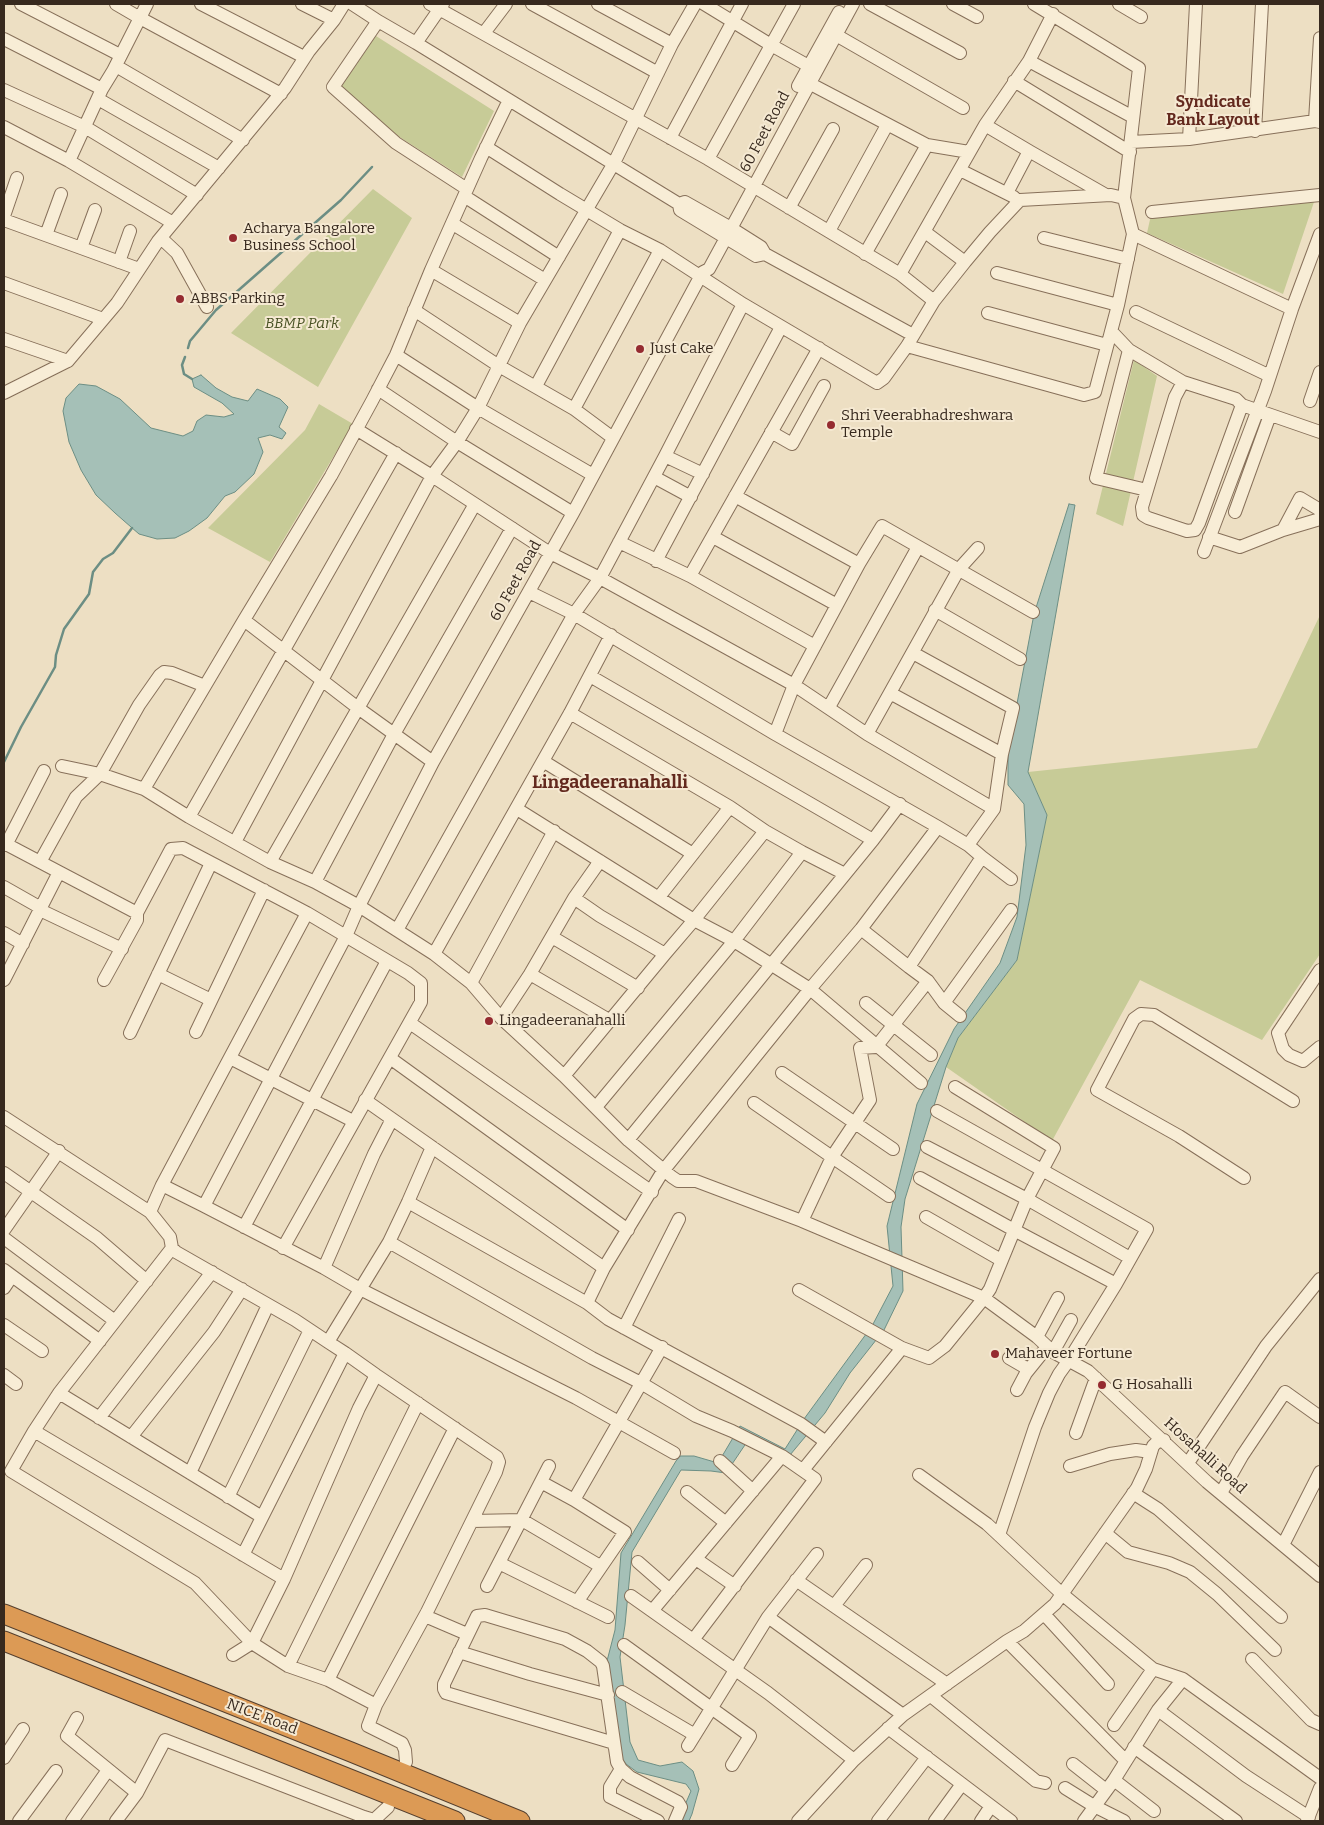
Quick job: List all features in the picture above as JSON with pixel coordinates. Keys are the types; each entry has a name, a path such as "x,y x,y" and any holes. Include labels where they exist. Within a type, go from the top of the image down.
{"highway":[{"name":"NICE Road","path":"4,1614 520,1821"},
{"name":"NICE Road","path":"4,1641 454,1821"}],"street":[{"path":"21,4 118,61 243,140"},
{"path":"116,4 280,94"},
{"path":"69,161 100,94 148,4"},
{"path":"201,4 304,57"},
{"path":"302,4 334,20"},
{"path":"4,393 68,361 117,303 161,238 280,94 304,57 334,20 344,4"},
{"path":"352,4 614,163 679,204 680,210 761,246 764,254 910,341 1084,395 1095,392 1112,331 1134,234 1124,198 1139,68 1034,4"},
{"path":"484,33 506,4"},
{"path":"532,4 658,73"},
{"path":"598,4 672,44"},
{"path":"235,842 432,476 457,442 478,408 520,323 585,209 614,163 672,44 695,4"},
{"path":"704,4 771,46 812,68"},
{"path":"670,138 742,4"},
{"path":"708,158 794,4"},
{"name":"60 Feet Road","path":"204,1206 346,936 359,906 433,762 550,554 701,275 709,269 725,231 844,4"},
{"name":"60 Feet Road","path":"812,68 836,36 853,4"},
{"path":"870,4 960,53"},
{"path":"954,4 977,16"},
{"path":"1119,4 1141,17"},
{"path":"1189,139 1196,4"},
{"path":"1255,131 1262,4"},
{"path":"416,43 438,5 635,119 708,158 900,274 934,301"},
{"path":"900,274 985,125 1029,61 1053,14"},
{"path":"378,21 333,87 396,143 559,257"},
{"path":"836,36 963,108"},
{"path":"1014,81 1130,147 1255,131 1318,122 1320,38"},
{"path":"4,39 100,94 219,168"},
{"path":"1029,61 1133,117"},
{"path":"805,81 927,145 969,152"},
{"path":"4,90 85,127 196,195"},
{"path":"144,789 332,476 396,355 431,270 509,100"},
{"path":"829,231 887,125"},
{"path":"985,125 1106,195"},
{"path":"4,127 69,161 173,223"},
{"path":"789,208 833,129"},
{"path":"865,254 927,145"},
{"path":"486,147 585,209 620,230 660,250 743,304 877,383 884,378 910,341 934,301 990,232 1020,200"},
{"path":"1007,193 1029,151"},
{"path":"960,170 1020,200 1106,195 1124,198"},
{"path":"12,183 4,218 139,269"},
{"path":"46,235 60,194"},
{"path":"1152,212 1320,195"},
{"path":"81,248 95,210"},
{"path":"453,224 545,280"},
{"path":"536,386 620,230"},
{"path":"119,262 130,231"},
{"path":"925,232 965,262"},
{"path":"1134,234 1292,309"},
{"path":"1204,552 1270,376 1292,309 1320,234"},
{"path":"161,238 177,253 207,307"},
{"path":"1044,238 1128,259"},
{"path":"574,409 660,250"},
{"path":"431,270 520,323"},
{"path":"997,273 1118,306"},
{"path":"4,284 103,319"},
{"path":"397,930 574,614 600,578 743,304"},
{"path":"414,310 499,366 574,409 613,438"},
{"path":"1136,312 1270,376"},
{"path":"988,313 1107,346"},
{"path":"656,561 782,327"},
{"path":"1112,331 1129,350 1183,382 1236,399 1242,405 1257,411 1320,432"},
{"path":"4,339 68,361"},
{"path":"690,576 819,348"},
{"path":"1129,350 1096,478 1147,490"},
{"path":"396,355 478,408 593,475"},
{"path":"1310,401 1320,372"},
{"path":"1183,382 1176,397 1142,507 1143,514 1148,518 1187,531 1195,530 1242,405"},
{"path":"771,432 792,444 824,386"},
{"path":"378,389 457,442 573,512"},
{"path":"1235,512 1270,415"},
{"path":"356,429 432,476 550,554 600,578 794,685 867,734 994,809"},
{"path":"189,817 396,453"},
{"path":"665,456 703,474"},
{"path":"654,477 691,497"},
{"path":"735,496 859,564"},
{"path":"1283,530 1300,498 1320,510"},
{"path":"270,862 474,504"},
{"path":"1210,537 1240,547 1283,530 1320,519"},
{"path":"775,734 794,685 859,564 882,526 1034,612"},
{"path":"315,882 394,734 512,528"},
{"path":"713,537 837,605"},
{"path":"619,542 690,576 815,646"},
{"path":"829,708 918,547"},
{"path":"867,734 959,569 978,548"},
{"path":"528,592 574,614 611,635 775,734 900,804 968,845 1011,879"},
{"path":"935,610 1020,660"},
{"path":"244,620 358,708 433,762"},
{"path":"434,954 570,713 611,635"},
{"path":"913,652 1013,708 1002,754 994,809 968,845"},
{"path":"40,862 76,797 100,774 139,706 160,675 164,672 172,673 205,686"},
{"path":"590,676 873,840"},
{"path":"890,693 1002,754"},
{"path":"570,713 730,807 765,831 845,874"},
{"path":"543,761 693,854"},
{"name":"Hosahalli Road","path":"62,766 100,774 144,789 189,817 270,862 315,882 359,906 434,954 471,983 501,1018 564,1076 628,1140 663,1171 678,1181 696,1181 802,1220 912,1269 984,1298 1037,1337 1050,1350 1088,1371 1221,1493 1320,1576"},
{"path":"44,771 5,844 137,913"},
{"path":"628,1140 873,840 900,804"},
{"path":"658,897 730,807"},
{"path":"516,809 694,920 734,941 810,990 921,1083"},
{"path":"587,1303 604,1268 652,1192 663,1171 861,929 938,827"},
{"path":"471,983 554,831"},
{"path":"564,1076 694,920 765,831"},
{"path":"104,980 122,949 137,920 137,913 172,849 183,848 264,890 346,936 421,983 421,1002 282,1248"},
{"path":"596,1107 734,941 802,852"},
{"path":"909,967 982,857"},
{"path":"501,1018 552,938 574,898 600,861"},
{"path":"130,1033 211,863"},
{"path":"4,980 59,872"},
{"path":"4,887 40,909 122,949"},
{"path":"196,1032 264,890"},
{"path":"574,898 600,916 665,954"},
{"path":"944,1003 1010,910"},
{"path":"150,1212 162,1185 307,914"},
{"path":"861,929 928,982 944,1003 960,1016"},
{"path":"4,933 23,944"},
{"path":"552,938 638,988"},
{"path":"244,1228 387,961"},
{"path":"1320,970 1278,1033 1283,1049 1289,1055 1303,1062 1320,1047"},
{"path":"158,974 211,1000"},
{"path":"530,974 610,1020"},
{"path":"802,1220 832,1157 870,1100 860,1048 876,1047 928,982"},
{"path":"866,1003 931,1055"},
{"path":"1244,1178 1179,1136 1097,1090 1134,1019 1141,1014 1154,1015 1293,1101"},
{"path":"410,1022 652,1192"},
{"path":"230,1058 353,1121"},
{"path":"390,1058 628,1230"},
{"path":"782,1073 893,1149"},
{"path":"798,1290 902,1348 929,1358 945,1346 984,1298 990,1288 1027,1199 1054,1148 955,1087"},
{"path":"365,1100 604,1268"},
{"path":"754,1103 889,1196"},
{"path":"937,1112 1147,1229 1116,1284 1056,1380 1035,1427 999,1535"},
{"path":"4,1117 150,1212 170,1237 172,1248 176,1252 295,1320 497,1457 499,1462 472,1521 425,1616 376,1705 368,1726 402,1742 406,1762"},
{"path":"324,1268 374,1154 392,1120"},
{"path":"328,1342 388,1242 432,1147"},
{"path":"928,1147 1027,1199 1130,1258"},
{"path":"4,1230 59,1152"},
{"path":"4,1173 97,1238 147,1281"},
{"path":"920,1178 1116,1284"},
{"path":"162,1185 324,1268 360,1289 620,1420 674,1452"},
{"path":"408,1202 587,1303 608,1319 806,1427 826,1442"},
{"path":"926,1217 1001,1260"},
{"path":"624,1328 679,1219"},
{"path":"4,1238 115,1321"},
{"path":"388,1242 592,1358 641,1383 696,1416 782,1456 815,1478 693,1640"},
{"path":"172,1248 58,1393 11,1471 195,1582 252,1643 288,1666 328,1680 376,1705"},
{"path":"99,1418 212,1272"},
{"path":"4,1288 8,1273 100,1341"},
{"path":"1188,1463 1266,1346 1320,1279"},
{"path":"131,1438 214,1332 242,1289"},
{"path":"1037,1337 1058,1298"},
{"path":"190,1473 268,1305"},
{"path":"1017,1390 1028,1369 1050,1350 1072,1320"},
{"path":"4,1324 42,1351"},
{"path":"228,1496 310,1330"},
{"path":"574,1500 662,1347"},
{"path":"803,1470 902,1348"},
{"path":"243,1555 345,1353"},
{"path":"1008,1358 1028,1369"},
{"path":"4,1375 16,1384"},
{"path":"233,1655 252,1643 284,1579 359,1408 376,1375"},
{"path":"1076,1433 1096,1378"},
{"path":"1221,1493 1242,1456 1285,1392 1320,1417"},
{"path":"58,1393 262,1518"},
{"path":"288,1666 418,1403"},
{"path":"328,1680 455,1428"},
{"path":"34,1431 284,1579"},
{"path":"798,1821 854,1760 903,1715 1024,1631 1055,1604 1133,1493 1146,1469 1151,1452 1157,1442 1164,1440"},
{"path":"1070,1466 1110,1454 1136,1450 1151,1452"},
{"path":"652,1612 782,1456"},
{"path":"720,1461 753,1491"},
{"path":"487,1586 549,1466"},
{"path":"1283,1545 1320,1472"},
{"path":"919,1475 987,1524 1062,1594 1153,1669 1183,1679 1320,1778"},
{"path":"541,1482 625,1532 577,1602"},
{"path":"687,1492 726,1523"},
{"path":"1133,1493 1158,1509 1281,1617"},
{"path":"472,1521 522,1520 600,1566"},
{"path":"1105,1533 1128,1552 1169,1563 1190,1572 1275,1650"},
{"path":"622,1692 692,1740 768,1617 817,1554"},
{"path":"696,1559 735,1586"},
{"path":"638,1562 670,1590"},
{"path":"499,1563 608,1617"},
{"path":"834,1606 866,1566"},
{"path":"796,1580 947,1684"},
{"path":"630,1596 735,1670 854,1760"},
{"path":"1044,1614 1108,1684"},
{"path":"614,1743 446,1693 444,1684 477,1616 485,1615 566,1639 601,1662 604,1666 617,1762 621,1769 639,1782 678,1802 681,1807 675,1821"},
{"path":"425,1616 467,1634"},
{"path":"768,1617 903,1715"},
{"path":"1007,1641 1125,1760"},
{"path":"624,1644 750,1736 732,1765"},
{"path":"459,1652 608,1695"},
{"path":"1252,1659 1311,1720 1320,1724"},
{"path":"1114,1725 1153,1669"},
{"path":"1084,1821 1110,1785 1158,1710 1183,1679"},
{"path":"931,1696 1036,1780 1045,1783"},
{"path":"1158,1710 1246,1776 1308,1819 1320,1788"},
{"path":"77,1718 67,1736 138,1793"},
{"path":"888,1728 1011,1821"},
{"path":"4,1758 23,1729"},
{"path":"116,1821 138,1793 165,1740 364,1818 374,1820 388,1807"},
{"path":"1134,1747 1236,1821"},
{"path":"878,1821 927,1757"},
{"path":"1073,1764 1154,1811"},
{"path":"621,1769 610,1787 610,1797 658,1821"},
{"path":"72,1821 108,1770"},
{"path":"19,1821 56,1771"},
{"path":"935,1821 962,1784"},
{"path":"1065,1788 1094,1806 1124,1821"},
{"path":"981,1821 991,1806"}],"green space":[{"path":"376,36 494,111 462,177 398,136 341,87"},
{"name":"BBMP Park","path":"373,189 412,218 318,387 231,333"},
{"path":"1314,202 1283,294 1147,233 1151,215"},
{"path":"1134,360 1157,376 1123,526 1096,514"},
{"path":"319,404 353,424 270,562 208,528 305,430"},
{"path":"1320,615 1320,954 1262,1040 1140,980 1052,1141 946,1067 958,1038 1017,960 1047,815 1028,772 1257,748"}],"water":[{"path":"201,375 216,388 232,397 248,401 257,389 280,399 288,407 279,427 286,433 282,439 270,435 258,438 263,452 254,474 235,492 225,496 207,518 189,531 175,538 157,539 139,534 96,495 81,470 69,442 63,411 66,398 79,384 96,386 120,399 151,428 183,436 193,431 197,421 206,415 224,417 234,414 222,403 194,387 192,379"},
{"path":"1069,504 1075,505 1028,772 1047,815 1017,960 958,1038 946,1067 905,1199 901,1227 903,1291 884,1330 850,1373 825,1413 790,1455 751,1436 726,1473 681,1470 632,1552 620,1657 630,1742 638,1760 660,1766 682,1762 693,1771 699,1789 692,1814 689,1821 678,1821 691,1791 686,1784 637,1772 626,1764 620,1756 607,1661 615,1630 621,1553 680,1456 694,1456 718,1463 740,1426 785,1449 804,1419 872,1326 893,1286 887,1226 917,1104 954,1029 1000,963 1017,917 1026,845 1024,804 1008,785 1008,751 1034,614"}],"waterway":[{"path":"188,348 190,341 216,310 341,200 372,167"},
{"path":"185,357 182,365 184,374 192,379"},
{"path":"4,762 21,727 55,667 56,655 64,629 89,594 93,572 103,559 113,553 132,528"}],"place":[{"name":"Acharya Bangalore Business School","path":"233,238"},
{"name":"ABBS Parking","path":"180,299"},
{"name":"Just Cake","path":"640,349"},
{"name":"Shri Veerabhadreshwara Temple","path":"831,425"},
{"name":"Lingadeeranahalli","path":"489,1021"},
{"name":"Mahaveer Fortune","path":"995,1354"},
{"name":"G Hosahalli","path":"1102,1385"}],"district":[{"name":"Syndicate Bank Layout","path":"1213,112"},
{"name":"Lingadeeranahalli","path":"610,783"}]}
